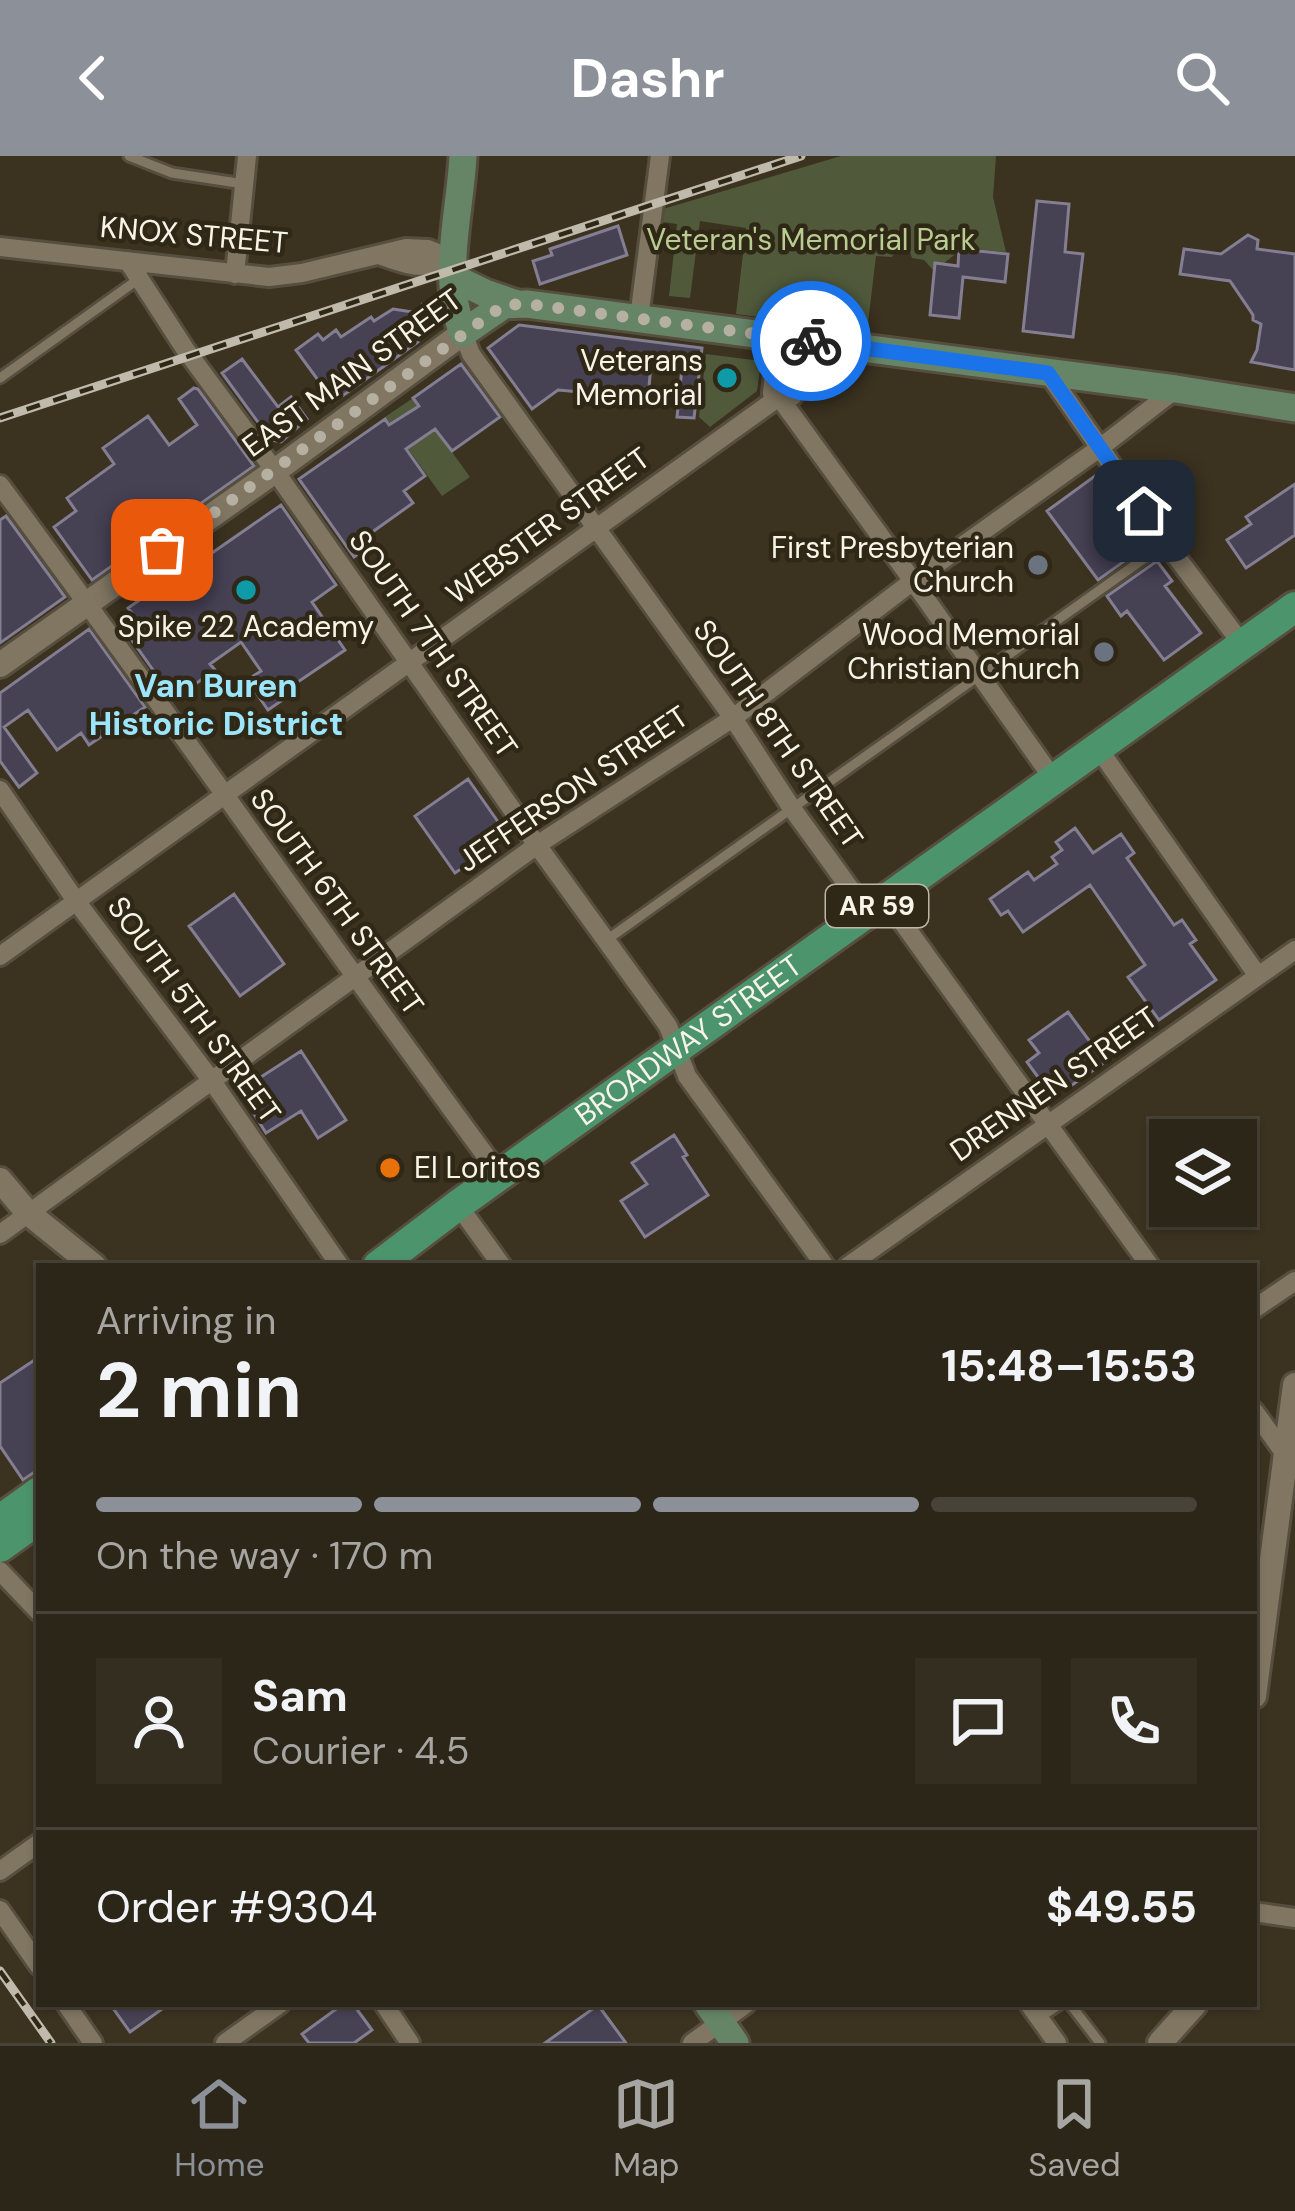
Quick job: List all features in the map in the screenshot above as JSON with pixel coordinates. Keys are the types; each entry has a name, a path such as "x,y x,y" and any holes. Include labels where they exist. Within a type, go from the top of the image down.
{"main road":[{"path":"463,333 455,311 453,268 464,156"},
{"path":"453,268 485,293 514,303 1295,408"},
{"name":"EAST MAIN STREET","path":"463,333 514,303"},
{"name":"BROADWAY STREET","path":"382,1263 1295,607"},
{"path":"0,1547 28,1511"}],"street":[{"path":"235,274 248,156"},
{"path":"639,319 660,156"},
{"name":"KNOX STREET","path":"0,247 134,270 278,277 382,256 410,266 453,268"},
{"name":"SOUTH 7TH STREET","path":"134,270 185,349 668,1026 687,1076 823,1263"},
{"name":"EAST MAIN STREET","path":"0,665 463,333"},
{"name":"SOUTH 8TH STREET","path":"463,333 471,354 854,894 900,919 1148,1263"},
{"path":"788,338 776,354 772,393 914,581 1054,780"},
{"path":"1048,373 1242,644"},
{"name":"JEFFERSON STREET","path":"0,1234 537,845 733,718 1176,389"},
{"name":"WEBSTER STREET","path":"0,956 779,397"},
{"name":"SOUTH 6TH STREET","path":"0,484 500,1175"},
{"path":"1098,748 1258,976"},
{"name":"SOUTH 5TH STREET","path":"0,790 338,1263"},
{"name":"DRENNEN STREET","path":"852,1263 1295,950"},
{"path":"0,1180 27,1212 90,1263"},
{"path":"458,1205 500,1263"},
{"path":"1257,1307 1295,1281"},
{"path":"1258,1638 1295,1385"},
{"path":"1257,1415 1285,1454"},
{"path":"0,1571 36,1609"},
{"path":"0,1871 36,1846"},
{"path":"0,1910 36,1962"},
{"path":"1257,1912 1295,1918"},
{"path":"68,2007 93,2043"},
{"path":"224,2043 276,2007"},
{"path":"386,2007 410,2043"},
{"path":"1160,2043 1192,2007"},
{"path":"1034,2011 1057,2043"},
{"path":"692,2043 722,2023"}],"lane":[{"path":"129,156 172,172 244,184"},
{"path":"0,378 134,270"},
{"path":"607,940 1166,543"},
{"path":"1072,2007 1100,2043"}],"green space":[{"name":"Veteran's Memorial Park","path":"841,156 996,156 993,197 1006,252 963,248 934,271 910,252 896,250 892,257 876,256 867,331 736,314 746,228 700,221 690,298 669,296 677,224 662,222 663,209"},
{"path":"706,354 761,361 757,391 710,427 699,417"},
{"path":"413,398 470,477 442,496 385,417"}],"building":[{"path":"1037,201 1069,204 1065,252 1083,254 1073,337 1023,331"},
{"path":"618,226 627,255 540,284 533,261 552,255 550,249"},
{"path":"1248,235 1258,240 1257,249 1295,254 1295,370 1251,362 1261,324 1253,320 1230,281 1180,274 1184,249 1221,254"},
{"path":"959,249 1008,254 1005,282 963,277 959,318 930,315 935,263 958,266"},
{"path":"393,309 419,313 418,342 334,402 296,350 318,334 323,340 336,330 341,337"},
{"path":"519,325 702,348 694,418 677,417 682,368 651,365 648,398 558,390 532,409 488,348"},
{"path":"242,359 278,407 291,397 307,419 281,442 271,440 222,373"},
{"path":"461,364 500,417 452,451 435,429 406,449 425,476 404,491 413,503 364,538 369,546 354,557 299,479 385,419 389,425 419,406 413,398"},
{"path":"194,388 254,466 92,580 54,527 76,511 67,498 114,464 103,448 148,416 169,445 197,425 179,399"},
{"path":"1099,473 1117,498 1108,505 1140,550 1098,580 1047,511"},
{"path":"1295,484 1295,535 1246,568 1227,540 1251,524 1246,517"},
{"path":"281,505 336,585 312,602 345,650 280,694 284,699 268,710 247,680 261,671 241,642 210,664 215,670 187,690 180,682 168,691 119,622 132,613 128,608 177,578 180,583 202,568 199,562"},
{"path":"6,516 65,597 0,643 0,520"},
{"path":"1157,561 1172,581 1165,586 1201,633 1164,660 1127,611 1121,616 1107,596"},
{"path":"89,629 145,707 89,745 81,733 57,750 28,710 4,727 37,773 19,787 0,761 0,693"},
{"path":"468,779 508,836 455,873 415,816"},
{"path":"1075,828 1093,853 1121,834 1134,853 1127,858 1174,925 1182,920 1196,940 1190,944 1216,980 1159,1020 1128,977 1145,965 1090,885 1023,932 1008,911 1001,915 990,899 1028,872 1034,880 1057,864 1052,857 1062,850 1056,842"},
{"path":"234,894 284,964 240,996 189,926"},
{"path":"1068,1012 1105,1062 1065,1090 1055,1076 1043,1084 1027,1062 1039,1053 1029,1040"},
{"path":"301,1051 346,1120 318,1138 301,1111 266,1133 249,1106 257,1101 247,1086"},
{"path":"674,1135 708,1195 645,1237 621,1201 647,1184 632,1163"},
{"path":"36,1359 36,1471 23,1480 0,1446 0,1383"},
{"path":"112,2007 165,2007 130,2032"},
{"path":"339,2007 355,2007 372,2030 354,2043 309,2043 302,2034"},
{"path":"599,2007 626,2043 545,2043"}],"railway":[{"path":"0,418 801,156"},
{"path":"0,1971 51,2043"}],"way so far":[{"path":"162,550 504,305 527,304 811,341"}],"place":[{"name":"Veterans Memorial","path":"727,378"},
{"name":"First Presbyterian Church","path":"1038,565"},
{"name":"Spike 22 Academy","path":"246,590"},
{"name":"Wood Memorial Christian Church","path":"1104,652"},
{"name":"El Loritos","path":"390,1168"}],"district":[{"name":"Van Buren Historic District","path":"216,704"}],"route":[{"path":"811,341 1048,373 1144,511"}]}
